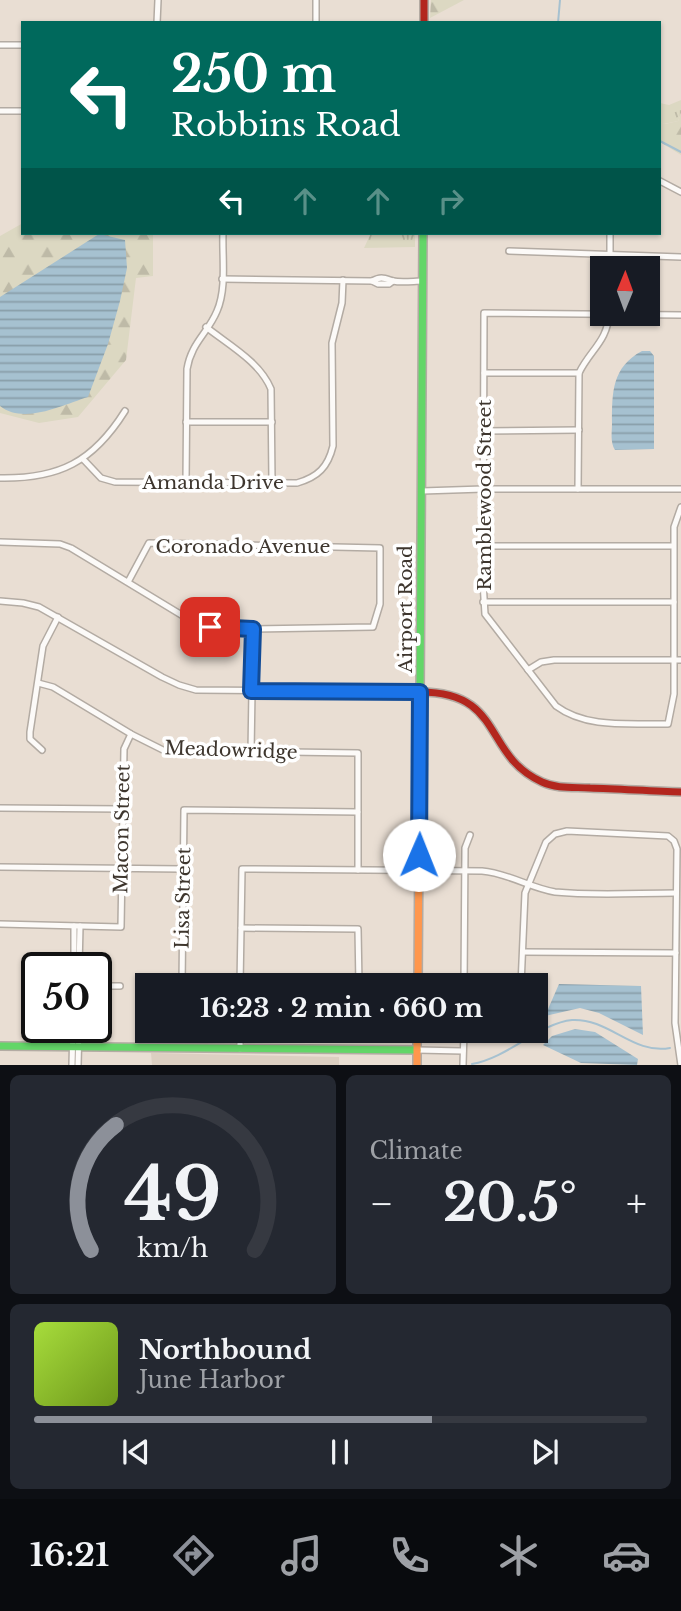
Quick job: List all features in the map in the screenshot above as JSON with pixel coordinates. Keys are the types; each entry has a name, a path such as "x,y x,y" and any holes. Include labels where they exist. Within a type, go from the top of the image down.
{"main road":[{"path":"424,0 424,21"},
{"name":"Airport Road","path":"418,973 423,235"},
{"path":"420,692 455,695 468,701 478,709 521,770 535,780 552,786 681,792"},
{"path":"417,1043 417,1065"},
{"path":"0,1046 417,1050"}],"street":[{"path":"158,0 158,21"},
{"path":"316,0 316,21"},
{"path":"0,45 21,45"},
{"path":"0,111 21,111"},
{"path":"661,182 681,192"},
{"path":"186,482 189,355 217,312 221,299 223,235"},
{"path":"610,235 610,254"},
{"path":"509,251 681,257"},
{"path":"222,279 343,280 372,281 378,284 423,281"},
{"name":"Amanda Drive","path":"83,459 92,470 107,480 297,483 317,475 330,458 333,446 332,344 342,303 343,280"},
{"name":"Ramblewood Street","path":"590,314 484,313 485,614 556,706 589,722 667,723 678,660"},
{"path":"660,315 681,315"},
{"path":"578,489 579,373 606,334 608,326"},
{"path":"206,327 261,370 268,379 271,388 272,482"},
{"path":"484,373 579,373"},
{"path":"0,478 27,478 54,473 83,459 108,436 125,411"},
{"path":"186,422 272,422"},
{"path":"484,431 579,430"},
{"path":"422,491 681,489"},
{"path":"528,670 541,662 554,660 678,660 673,546 674,527 681,507"},
{"path":"0,542 60,544 198,625 253,629 251,752"},
{"name":"Coronado Avenue","path":"128,582 149,543 380,548 380,604 373,627 253,629"},
{"path":"483,546 673,546"},
{"path":"0,601 39,607 179,685 196,690 420,692"},
{"path":"483,602 674,602"},
{"path":"43,750 30,738 30,732 43,646 58,617"},
{"name":"Meadowridge","path":"38,683 53,687 163,750 358,753 358,812"},
{"name":"Macon Street","path":"77,926 121,927 124,749 131,734"},
{"path":"0,808 122,809"},
{"name":"Lisa Street","path":"182,973 184,810 358,812"},
{"path":"358,812 358,870"},
{"path":"522,973 524,903 528,884 545,844 551,837 560,832 661,834 673,839 677,849 675,1023 681,1065"},
{"path":"464,973 465,845 470,835"},
{"path":"0,867 182,869"},
{"path":"240,973 242,869 465,871 496,873 559,892 676,893"},
{"path":"0,924 77,926"},
{"path":"75,952 77,926"},
{"path":"77,926 78,952"},
{"path":"241,928 358,929 359,973"},
{"path":"523,951 676,953"},
{"path":"112,986 120,986"},
{"path":"75,1043 78,1065"},
{"path":"72,1065 76,1043"},
{"path":"240,1043 240,1049"},
{"path":"463,1043 463,1065"},
{"path":"417,1050 463,1051"}],"shaded area":[{"path":"151,1053 339,1057 339,1065 152,1065"}],"green space":[{"path":"431,0 464,0 430,18"},
{"path":"681,100 681,113 678,121 664,124 661,122 661,103 669,105"},
{"path":"681,113 681,155 661,143 661,122 678,121"},
{"path":"21,224 21,235 153,235 153,276 136,278 126,360 78,417 39,423 0,413 0,236"},
{"path":"370,235 415,235 415,247 364,248"}],"water":[{"path":"97,235 125,240 127,268 120,301 108,344 88,397 32,414 20,414 0,406 0,297"},
{"path":"642,351 650,351 654,356 654,449 615,450 612,444 612,401 616,381 625,365"},
{"path":"559,984 641,986 643,1035 599,1013 580,1008 548,1015"},
{"path":"575,1029 595,1032 638,1059 637,1065 581,1063 543,1045 548,1043 552,1036"}],"waterway":[{"path":"558,21 560,0"},
{"path":"661,142 681,152"},
{"path":"472,1064 498,1055 548,1027 572,1020 598,1025 644,1046 670,1048"}],"traffic: fast":[{"path":"420,696 423,235"},
{"path":"0,1046 417,1050"}],"traffic: slow":[{"path":"418,973 420,696"},
{"path":"417,1043 417,1065"}],"traffic: jam":[{"path":"424,0 424,21"},
{"path":"420,692 447,695 466,702 480,713 510,757 523,770 542,782 566,787 681,792"}],"route":[{"path":"210,627 253,629 251,691 420,692 419,855"}]}
